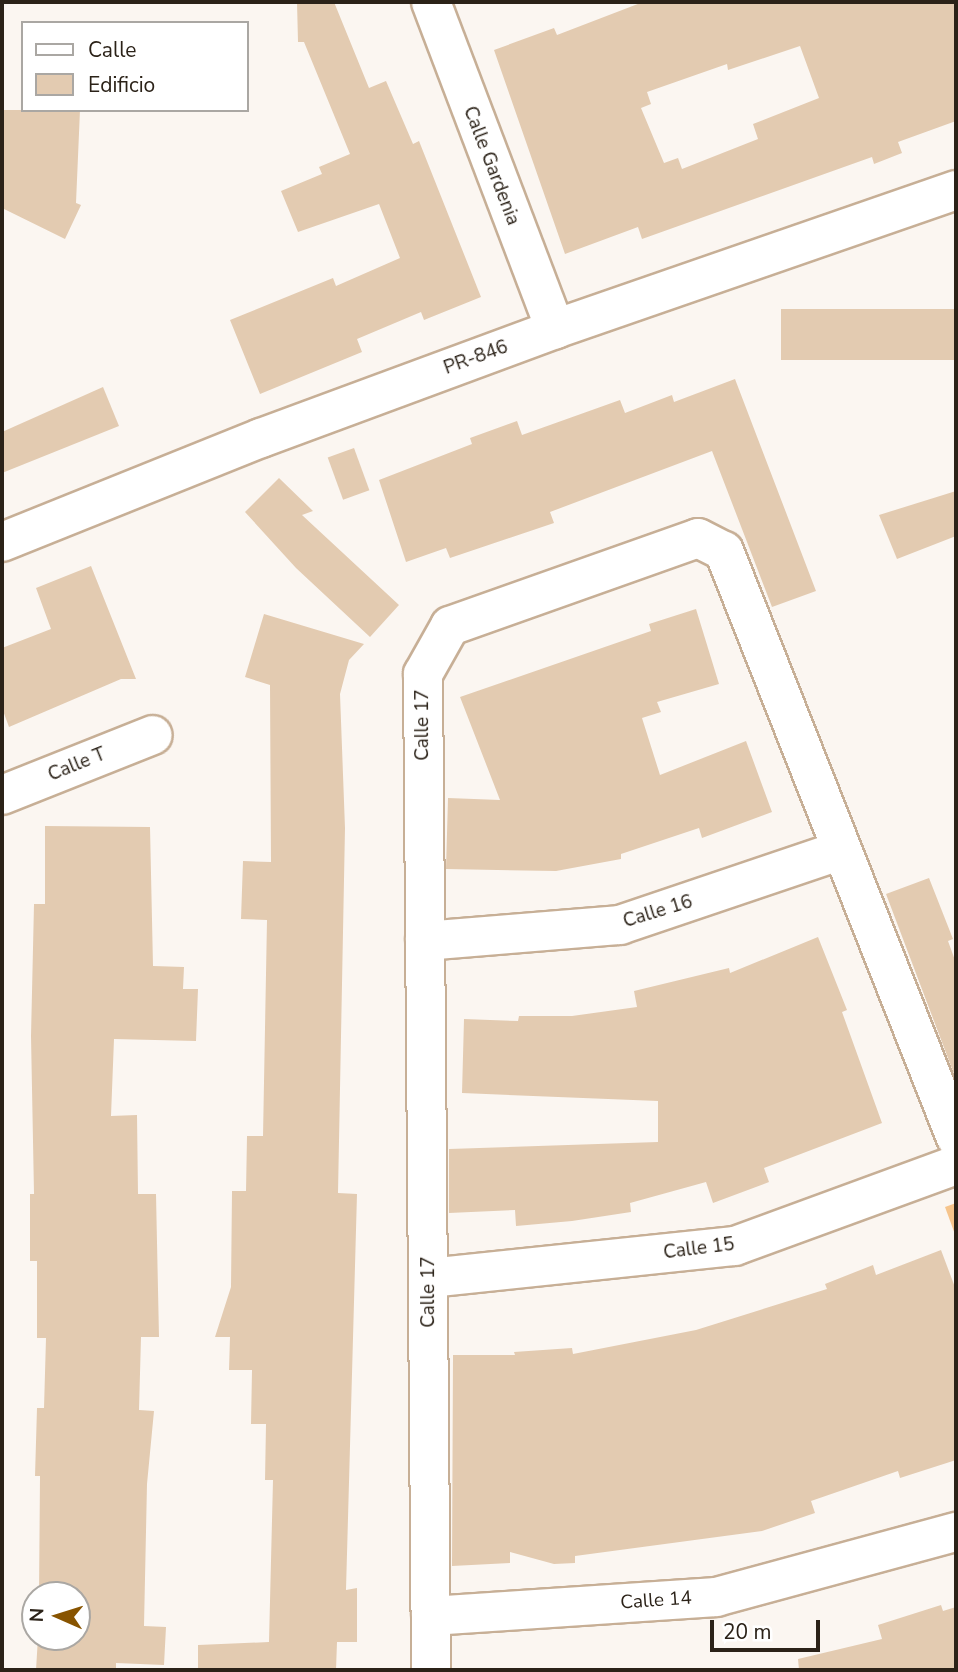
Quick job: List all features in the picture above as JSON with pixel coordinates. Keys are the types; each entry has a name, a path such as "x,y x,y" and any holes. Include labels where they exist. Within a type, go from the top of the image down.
{"street":[{"name":"Calle Gardenia","path":"440,5 555,329"},
{"name":"PR-846","path":"2,542 261,438 555,329 956,190"},
{"name":"Calle 17","path":"431,1670 423,674 450,626 698,538 724,551 956,1138"},
{"name":"Calle T","path":"2,794 153,735"},
{"name":"Calle 16","path":"425,941 620,925 841,850"},
{"name":"Calle 15","path":"429,1278 735,1246 956,1165"},
{"name":"Calle 14","path":"431,1616 716,1597 956,1532"}],"shaded area":[{"path":"956,1203 956,1237 945,1207"}],"building":[{"path":"297,2 334,2 369,88 386,81 413,144 419,141 481,297 424,320 421,312 357,339 362,352 260,394 230,320 333,278 336,286 400,258 379,204 298,232 281,191 322,174 319,167 350,154 304,42 298,42"},
{"path":"643,2 956,2 956,121 898,142 902,153 874,164 872,157 642,239 638,227 565,254 494,50 554,28 557,35","holes":["800,46 819,98 753,124 758,139 682,169 678,158 664,163 641,108 651,104 647,92 727,64 728,70"]},
{"path":"2,110 80,112 76,203 81,205 65,239 2,208"},
{"path":"781,309 956,309 956,360 781,360"},
{"path":"735,379 816,591 772,607 712,451 550,512 554,523 450,558 446,548 406,562 379,480 472,444 470,438 517,421 522,435 620,400 625,413 672,395 674,402"},
{"path":"103,387 119,426 2,473 2,432"},
{"path":"354,448 369,490 343,500 328,458"},
{"path":"279,478 313,511 302,515 399,605 370,637 296,568 245,512"},
{"path":"956,491 956,536 897,559 879,515"},
{"path":"91,566 136,679 121,679 9,727 2,708 2,648 51,629 36,588"},
{"path":"696,609 719,684 657,702 661,712 642,718 660,775 746,741 772,812 702,838 699,828 621,854 621,859 556,871 446,869 448,798 500,800 460,697 651,631 649,624"},
{"path":"264,614 364,644 349,660 340,694 345,828 338,1193 357,1194 346,1590 357,1588 357,1642 337,1642 336,1670 198,1670 198,1645 269,1642 273,1480 265,1480 266,1424 251,1424 252,1370 229,1370 230,1337 215,1337 231,1287 232,1191 246,1191 247,1136 263,1136 267,920 241,919 243,861 271,862 270,685 245,677"},
{"path":"45,826 150,827 153,966 184,967 183,989 198,989 196,1041 114,1039 111,1116 137,1115 138,1194 156,1194 159,1337 141,1337 139,1410 154,1411 147,1484 144,1626 166,1627 164,1665 116,1663 116,1670 36,1670 37,1651 91,1651 91,1581 39,1581 40,1476 35,1476 37,1408 44,1408 46,1338 37,1338 37,1261 30,1261 30,1194 34,1194 31,1036 34,904 45,904"},
{"path":"929,878 953,939 948,941 956,963 954,1074 886,894"},
{"path":"818,937 847,1010 842,1012 882,1123 764,1168 769,1182 713,1203 706,1182 630,1203 631,1212 572,1221 516,1226 515,1210 449,1213 449,1149 658,1142 658,1101 462,1093 464,1019 518,1021 519,1016 572,1016 637,1007 634,991 729,968 730,973"},
{"path":"941,1250 956,1290 956,1460 900,1478 898,1471 811,1501 815,1513 762,1531 575,1556 575,1563 554,1564 510,1552 510,1563 452,1566 453,1355 515,1355 514,1352 572,1348 573,1354 696,1330 827,1289 825,1284 873,1265 876,1275"},
{"path":"941,1605 943,1611 956,1607 956,1670 799,1670 798,1659 882,1639 878,1625"}]}
